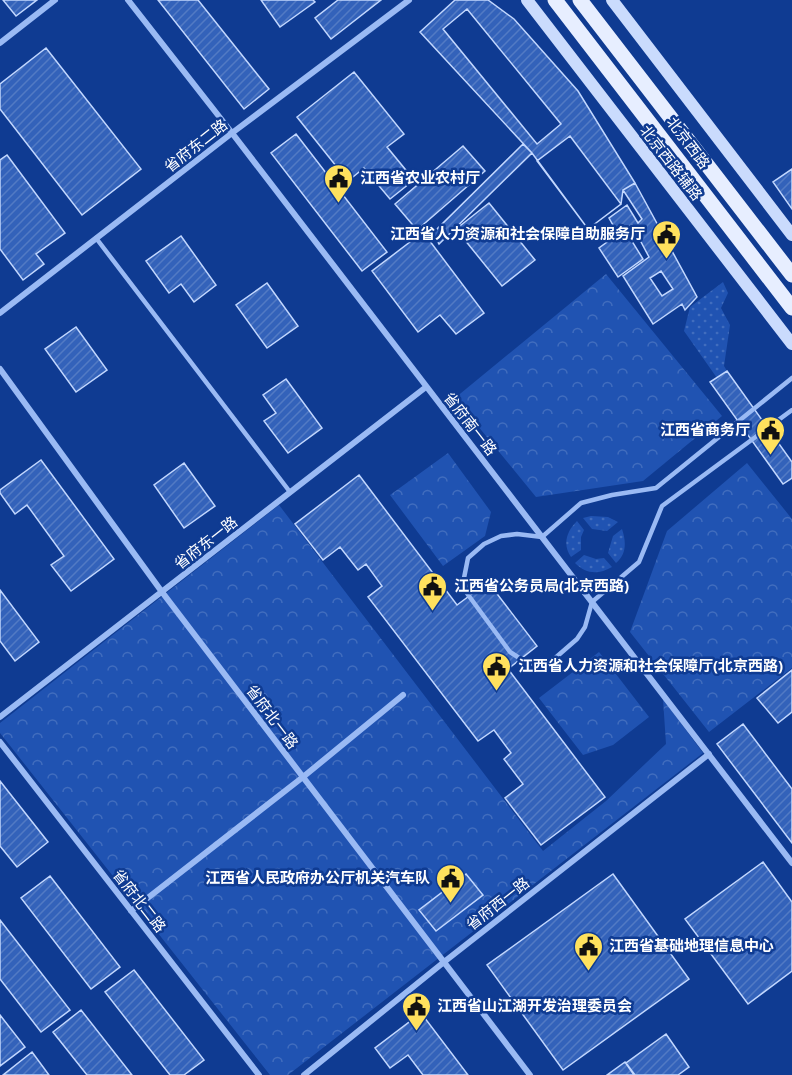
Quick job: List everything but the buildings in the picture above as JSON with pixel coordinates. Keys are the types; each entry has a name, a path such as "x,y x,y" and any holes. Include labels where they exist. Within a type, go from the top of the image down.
{"main road":[{"name":"北京西路辅路","path":"527,0 792,344"},
{"name":"北京西路","path":"555,0 792,308"},
{"name":"北京西路","path":"580,0 792,275"},
{"path":"612,0 792,234"}],"street":[{"path":"0,42 55,0"},
{"name":"省府南一路","path":"128,0 792,863"},
{"name":"省府东二路","path":"0,314 232,133 409,0"},
{"name":"省府北一路","path":"0,369 162,592 530,1075"},
{"name":"省府东一路","path":"0,717 426,387"},
{"path":"131,911 303,777 403,695"},
{"name":"省府北二路","path":"0,742 259,1075"},
{"name":"省府西一路","path":"304,1075 708,754"}],"lane":[{"path":"96,238 290,492"},
{"path":"792,378 656,488 581,503 542,537 517,534 501,536 484,544 468,558 464,578 466,592 510,652 527,663 542,665 554,659 577,639 585,627 591,602 639,562 662,506 792,410"}],"green space":[{"path":"606,274 722,416 643,481 536,497 455,398"},
{"path":"723,282 728,293 721,308 730,325 724,366 727,371 717,378 684,331 690,307"},
{"path":"448,453 491,512 485,536 443,566 390,495"},
{"path":"747,463 792,519 792,668 709,732 630,632 667,531"},
{"path":"279,505 543,851 606,801 666,744 663,699 703,753 288,1075 270,1075 0,733 0,723"},
{"path":"608,517 618,522 607,531 592,529 583,518"},
{"path":"577,521 584,530 581,537 581,550 571,557 566,543"},
{"path":"622,529 625,547 616,563 608,553 613,536"},
{"path":"584,555 596,559 604,558 612,567 597,572 583,569 575,563"},
{"path":"599,652 649,717 613,745 583,755 539,698"}],"place":[{"name":"江西省农业农村厅","path":"339,204"},
{"name":"江西省人力资源和社会保障自助服务厅","path":"666,260"},
{"name":"江西省商务厅","path":"771,456"},
{"name":"江西省公务员局(北京西路)","path":"433,612"},
{"name":"江西省人力资源和社会保障厅(北京西路)","path":"497,692"},
{"name":"江西省人民政府办公厅机关汽车队","path":"451,904"},
{"name":"江西省基础地理信息中心","path":"588,972"},
{"name":"江西省山江湖开发治理委员会","path":"416,1032"}]}
